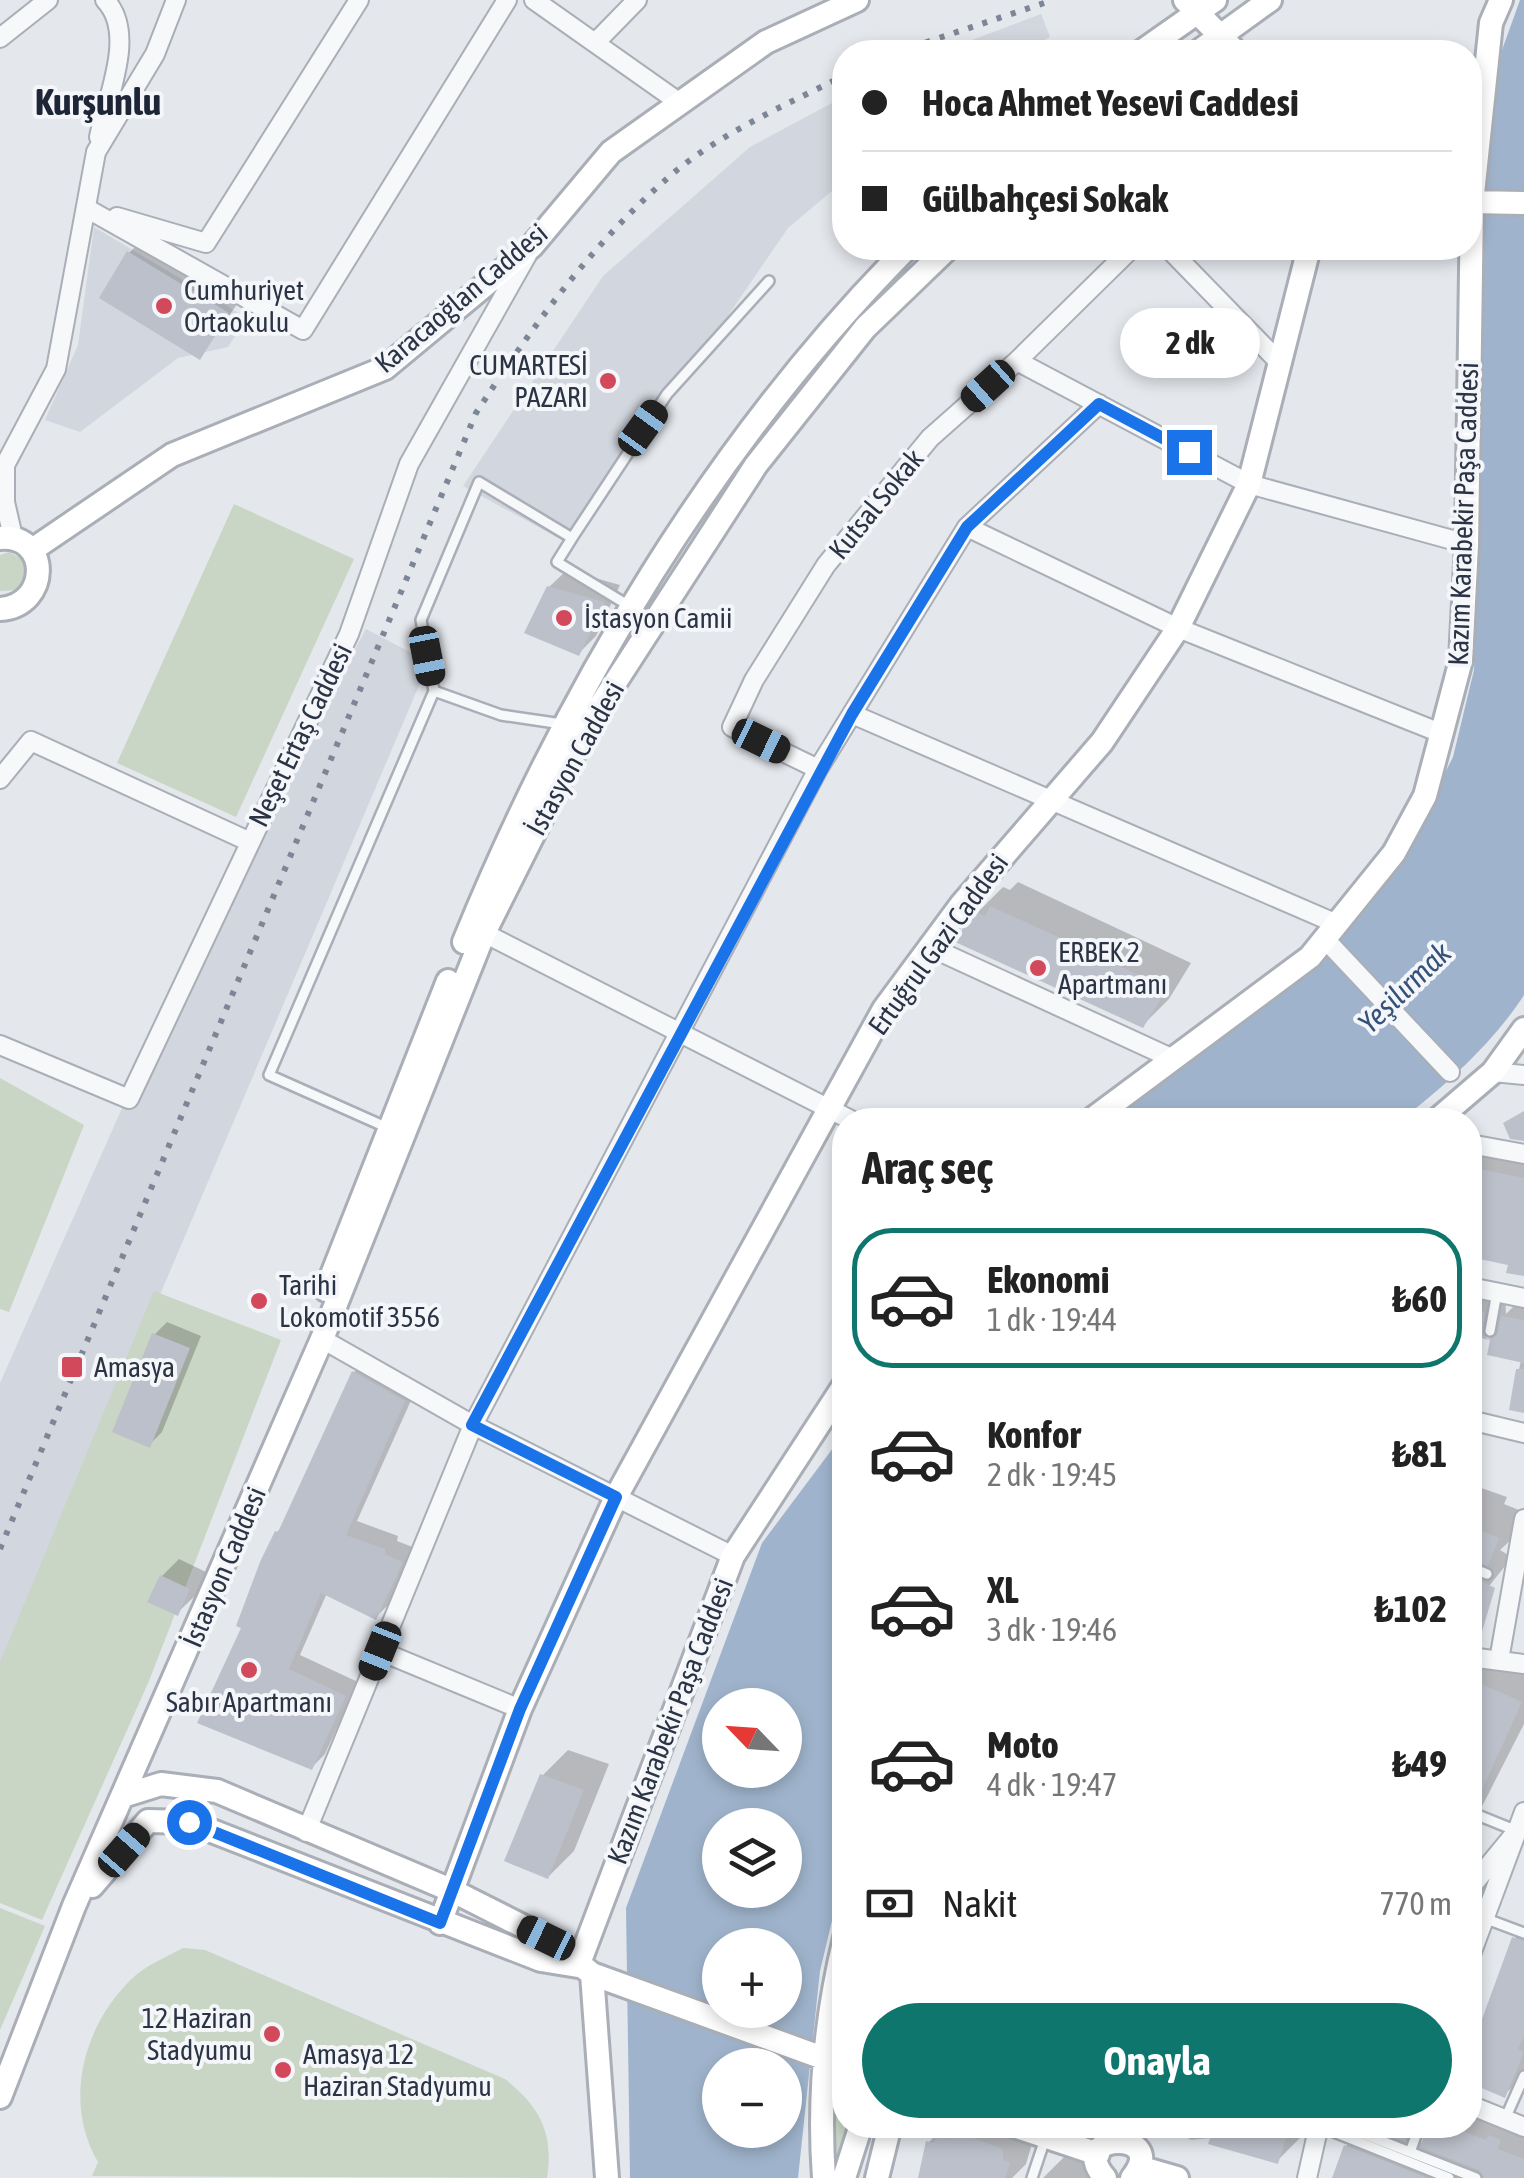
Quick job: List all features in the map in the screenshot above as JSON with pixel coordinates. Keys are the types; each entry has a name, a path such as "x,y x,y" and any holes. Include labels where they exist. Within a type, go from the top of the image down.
{"street":[{"path":"0,38 48,0"},
{"path":"0,610 13,608 32,595 40,572 15,542 4,502 3,467 56,369 96,152 121,45 117,12 106,0"},
{"path":"96,152 155,54 176,0"},
{"path":"86,208 206,243 359,0"},
{"path":"86,208 303,330 507,0"},
{"path":"534,0 680,103"},
{"path":"595,43 636,0"},
{"name":"Karacaoğlan Caddesi","path":"15,542 172,455 386,368 532,246 612,152 766,42 857,0"},
{"path":"1232,40 1270,0"},
{"name":"Kazım Karabekir Paşa Caddesi","path":"1482,99 1490,23 1500,0"},
{"path":"1156,40 1199,4 1225,40"},
{"path":"1482,203 1524,203"},
{"name":"Neşet Ertaş Caddesi","path":"0,1045 129,1099 248,841 350,634 408,464 532,246"},
{"name":"İstasyon Caddesi","path":"74,1906 126,1795 322,1338 488,884 562,724 630,606 743,444 834,325 896,260"},
{"name":"İstasyon Caddesi","path":"395,1131 484,933 589,723 756,465 865,328 936,260"},
{"name":"Kutsal Sokak","path":"818,769 732,727 754,680 826,564 930,438 1120,260"},
{"path":"1180,260 1280,362"},
{"name":"Ertuğrul Gazi Caddesi","path":"440,1923 520,1709 616,1497 828,1108 884,1010 930,947 1102,742 1178,628 1249,484 1306,260"},
{"name":"Kazım Karabekir Paşa Caddesi","path":"1107,1108 1310,956 1394,853 1425,796 1461,660 1468,544 1470,260"},
{"path":"1017,360 1249,484 1468,544"},
{"path":"306,1832 472,1425 682,1034 818,769 967,527 1099,404"},
{"path":"967,527 1178,628 1443,734"},
{"path":"852,714 1051,800 1331,931 1450,1072"},
{"path":"0,779 31,741 248,841"},
{"path":"484,933 832,1110"},
{"path":"930,947 1172,1058"},
{"path":"1452,1108 1493,1072 1524,1029"},
{"path":"1493,1072 1524,1075"},
{"path":"1482,1146 1524,1154"},
{"path":"1482,1289 1524,1298"},
{"path":"322,1338 472,1425 733,1556"},
{"name":"Kazım Karabekir Paşa Caddesi","path":"591,1973 733,1556 832,1404"},
{"path":"1482,1422 1524,1432"},
{"path":"1499,1660 1520,1567 1524,1519"},
{"path":"380,1651 520,1709"},
{"path":"1482,1658 1524,1664"},
{"path":"126,1795 161,1784 217,1791 306,1832 453,1891 546,1938 591,1973 608,2178"},
{"path":"1482,1905 1520,1832 1524,1812"},
{"path":"0,2097 74,1906 148,1821 189,1822 440,1923 828,2059"},
{"path":"1482,1874 1520,1832"},
{"path":"824,2178 832,1991"},
{"path":"1482,2109 1518,2122"},
{"path":"844,2178 856,2138"},
{"path":"877,2178 887,2138"},
{"path":"1052,2138 1098,2154"},
{"path":"1105,2178 1098,2169 1098,2154 1116,2138"},
{"path":"1129,2138 1135,2148 1136,2172 1177,2178"},
{"path":"1307,2178 1316,2138"}],"lane":[{"path":"630,606 557,562 667,394 768,282"},
{"path":"395,1131 269,1075 434,690 421,620 478,482 572,538"},
{"path":"434,690 501,715 562,724"},
{"path":"1490,1331 1497,1292"},
{"path":"1482,1572 1487,1574"},
{"path":"1482,1817 1520,1832"},
{"path":"1482,1917 1524,1933"},
{"path":"1518,2122 1524,2076"},
{"path":"1032,2178 1045,2138"},
{"path":"1351,2138 1449,2178"},
{"path":"1374,2138 1476,2178"},
{"path":"1410,2152 1415,2138"}],"shaded area":[{"path":"1041,14 1050,37 1045,40 972,40"},
{"name":"CUMARTESİ PAZARI","path":"832,103 832,191 788,228 571,545 463,486 603,276 750,147"},
{"path":"94,227 247,318 228,347 178,358 80,432 45,420 78,345"},
{"path":"366,629 429,662 0,1671 0,1383 194,946"}],"green space":[{"path":"234,504 354,559 236,817 117,763"},
{"path":"9,552 26,561 30,574 20,590 0,591 0,555"},
{"path":"0,1078 84,1125 9,1312 0,1309"},
{"path":"154,1291 281,1340 149,1681 42,1920 0,1903 0,1662"},
{"path":"0,1908 45,1926 0,2030"},
{"name":"Amasya 12 Haziran Stadyumu","path":"183,1948 205,1950 505,2079 542,2122 548,2147 547,2178 92,2176 98,2162 81,2114 80,2088 92,2038 103,2015 136,1975"},
{"path":"834,2138 850,2138 841,2171 832,2170"}],"water":[{"name":"Yeşilırmak","path":"1520,0 1524,0 1524,995 1468,1062 1416,1108 1128,1108 1327,953 1406,850 1453,757 1474,670 1485,175 1502,50"},
{"path":"832,1449 832,1921 820,1971 802,2140 802,2048 702,2048 702,2148 801,2148 798,2178 630,2178 626,1908 702,1704 702,1788 802,1788 802,1688 708,1688 762,1543"}],"building":[{"name":"Cumhuriyet Ortaokulu","path":"127,251 229,313 200,360 99,298"},
{"name":"İstasyon Camii","path":"547,586 605,602 579,656 524,633"},
{"path":"990,906 1167,989 1143,1028 953,941 975,912 985,916"},
{"path":"1524,1111 1524,1141 1510,1139 1503,1123"},
{"path":"1482,1169 1524,1178 1524,1276 1506,1273 1508,1265 1482,1260"},
{"path":"1501,1316 1524,1320 1524,1363 1487,1355 1490,1340 1482,1338 1482,1333 1488,1339 1497,1335"},
{"path":"152,1333 190,1348 150,1448 112,1432"},
{"path":"1516,1369 1524,1369 1524,1413 1509,1410"},
{"path":"352,1371 405,1401 346,1535 385,1549 385,1554 403,1562 376,1620 321,1593 289,1669 346,1696 312,1770 197,1723 241,1628 236,1626 260,1562 275,1531 278,1532"},
{"path":"1482,1531 1499,1538 1488,1566 1482,1564"},
{"path":"160,1575 190,1589 178,1616 147,1602"},
{"path":"1482,1582 1495,1588 1482,1632"},
{"path":"1482,1684 1522,1702 1482,1790"},
{"path":"540,1774 584,1790 548,1879 504,1861"},
{"path":"1512,1937 1524,1941 1524,2036 1518,2049 1524,2052 1505,2098 1482,2088 1482,2019"},
{"path":"1489,2135 1501,2140 1498,2149 1524,2159 1524,2178 1484,2178 1479,2170 1420,2147 1423,2138 1486,2140"},
{"path":"973,2138 1003,2149 1003,2160 1010,2163 1005,2178 918,2178 926,2141"},
{"path":"1210,2138 1286,2138 1278,2164 1208,2144"},
{"path":"1344,2145 1427,2178 1332,2178"}],"railway":[{"path":"933,40 1053,0"},
{"path":"0,1549 476,413 567,284 647,197 716,143 832,81"}],"place":[{"name":"Cumhuriyet Ortaokulu","path":"164,306"},
{"name":"CUMARTESİ PAZARI","path":"608,381"},
{"name":"İstasyon Camii","path":"564,618"},
{"name":"ERBEK 2 Apartmanı","path":"1038,968"},
{"name":"Tarihi Lokomotif 3556","path":"259,1301"},
{"name":"Amasya","path":"72,1367"},
{"name":"Sabır Apartmanı","path":"249,1670"},
{"name":"12 Haziran Stadyumu","path":"272,2034"},
{"name":"Amasya 12 Haziran Stadyumu","path":"283,2070"}],"district":[{"name":"Kurşunlu","path":"98,102"}],"route":[{"path":"189,1822 440,1923 520,1709 616,1497 472,1425 682,1034 818,769 967,527 1099,404 1189,452"}]}
